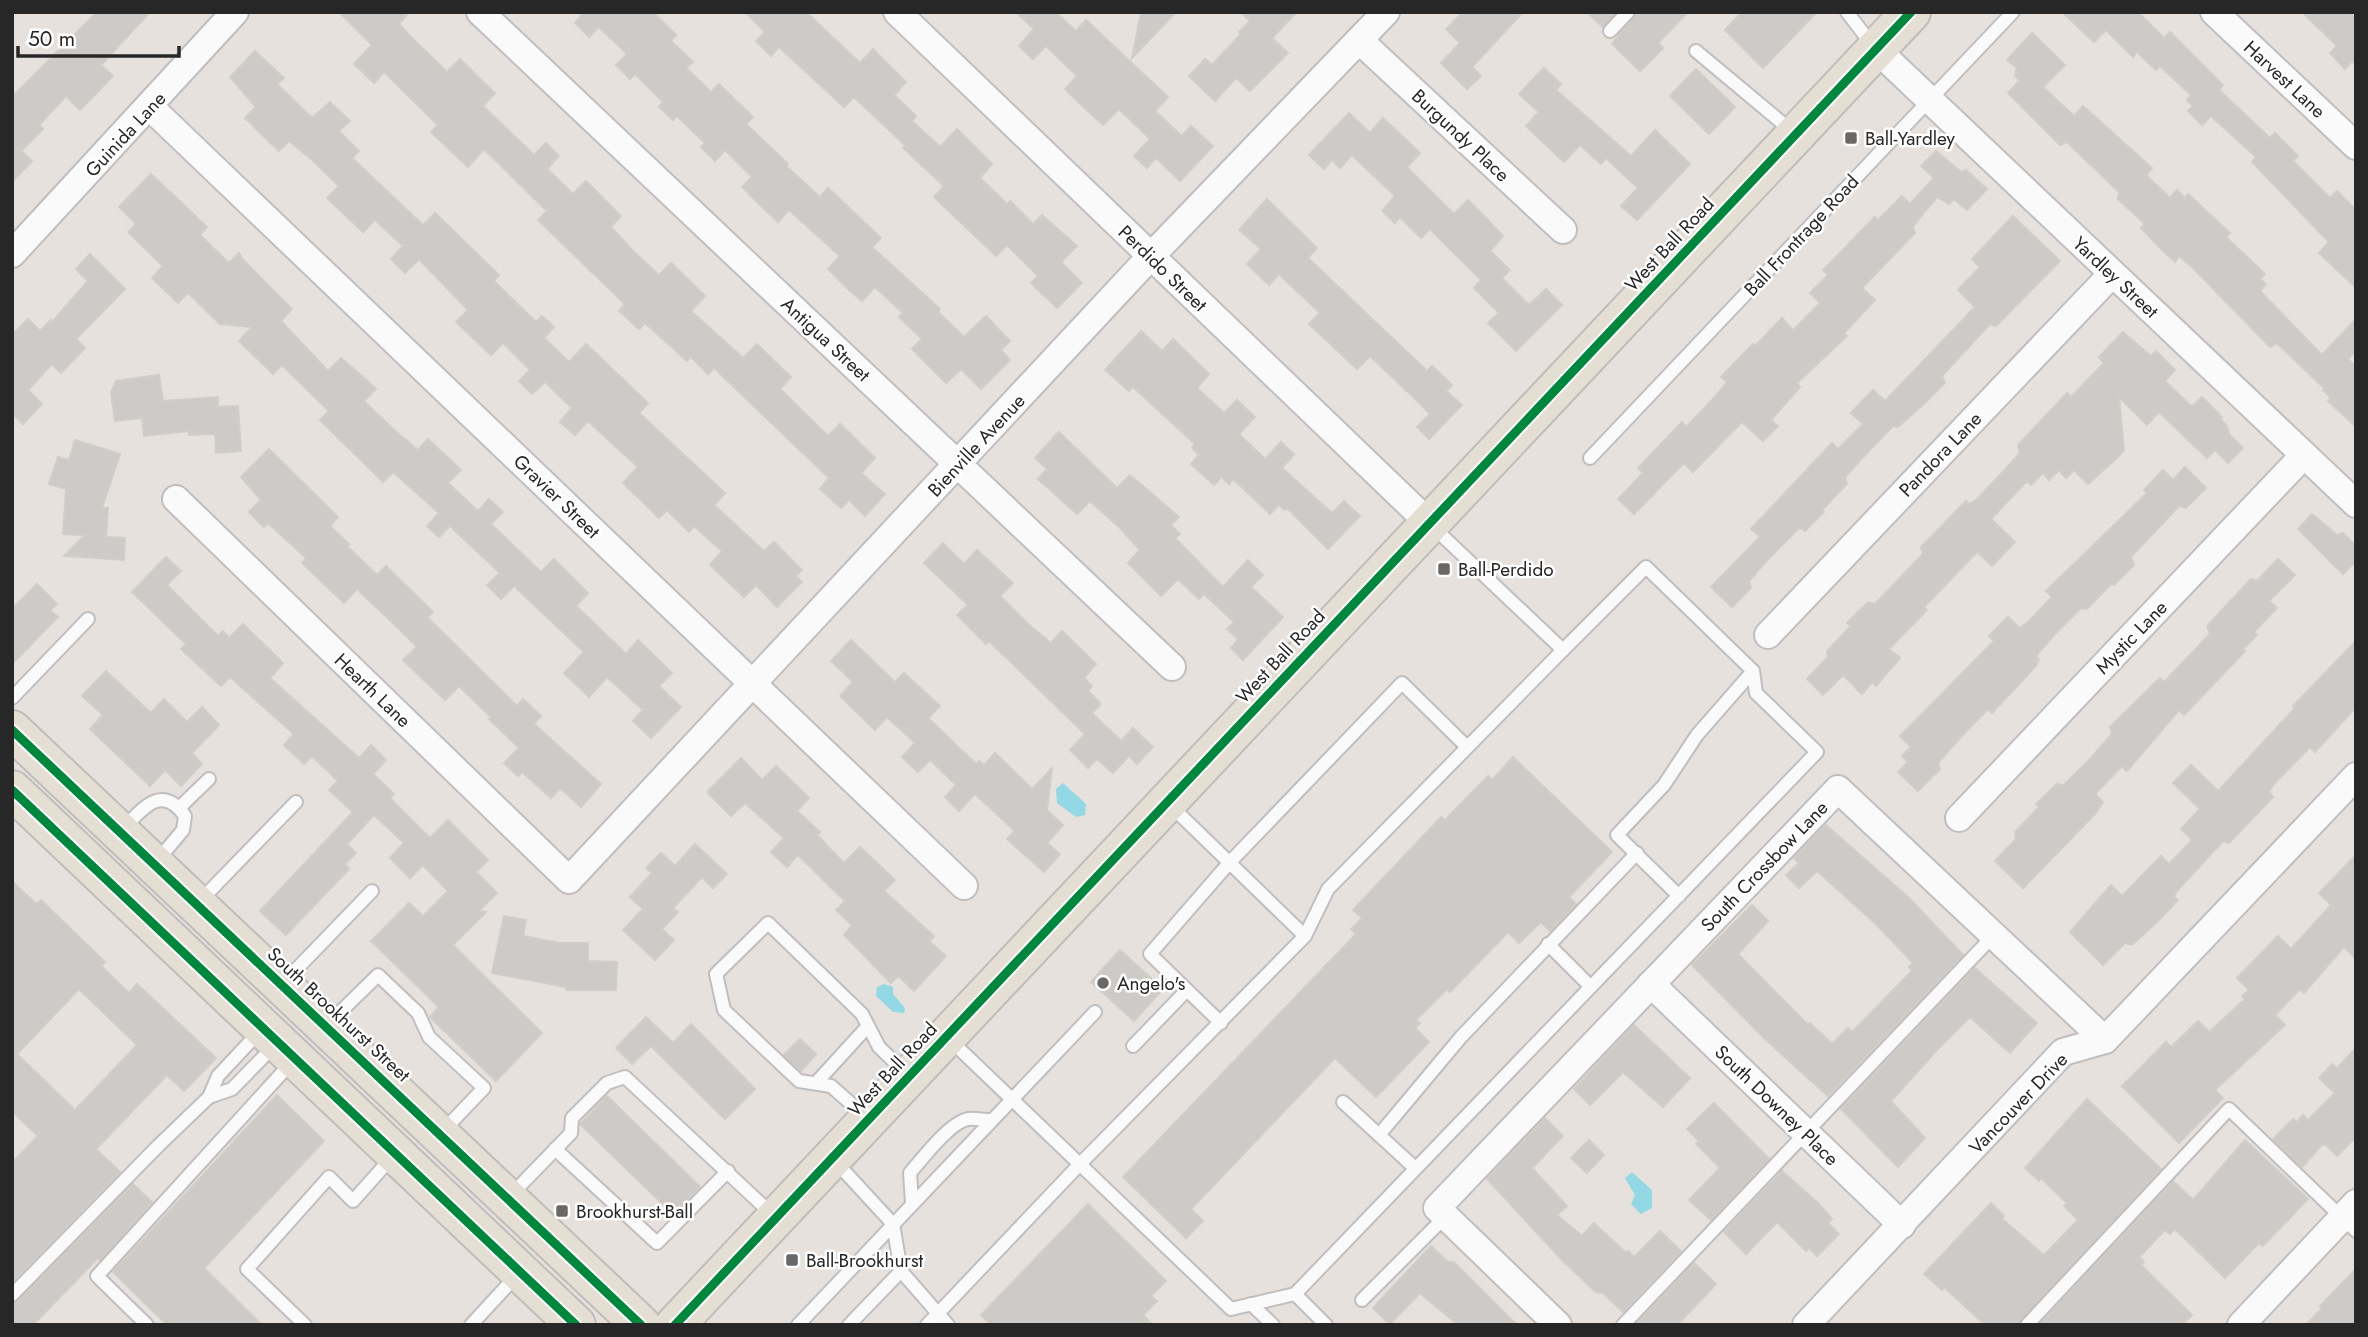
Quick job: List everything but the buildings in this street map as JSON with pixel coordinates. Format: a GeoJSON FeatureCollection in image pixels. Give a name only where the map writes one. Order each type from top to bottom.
{"type":"FeatureCollection","features":[{"type":"Feature","properties":{"kind":"main road","name":"West Ball Road"},"geometry":{"type":"LineString","coordinates":[[675,1325],[1911,12]]}},
{"type":"Feature","properties":{"kind":"main road","name":"South Brookhurst Street"},"geometry":{"type":"LineString","coordinates":[[12,730],[640,1325]]}},
{"type":"Feature","properties":{"kind":"main road"},"geometry":{"type":"LineString","coordinates":[[12,780],[48,789],[128,862],[135,866],[154,863]]}},
{"type":"Feature","properties":{"kind":"main road"},"geometry":{"type":"LineString","coordinates":[[12,790],[576,1325]]}},
{"type":"Feature","properties":{"kind":"street","name":"Guinida Lane"},"geometry":{"type":"LineString","coordinates":[[12,254],[235,12]]}},
{"type":"Feature","properties":{"kind":"street","name":"Antigua Street"},"geometry":{"type":"LineString","coordinates":[[480,12],[1172,667]]}},
{"type":"Feature","properties":{"kind":"street","name":"Perdido Street"},"geometry":{"type":"LineString","coordinates":[[897,12],[1429,523]]}},
{"type":"Feature","properties":{"kind":"street","name":"Bienville Avenue"},"geometry":{"type":"LineString","coordinates":[[569,880],[1151,256],[1386,12]]}},
{"type":"Feature","properties":{"kind":"street","name":"Harvest Lane"},"geometry":{"type":"LineString","coordinates":[[2214,12],[2356,146]]}},
{"type":"Feature","properties":{"kind":"street","name":"Burgundy Place"},"geometry":{"type":"LineString","coordinates":[[1359,40],[1563,230]]}},
{"type":"Feature","properties":{"kind":"street","name":"Yardley Street"},"geometry":{"type":"LineString","coordinates":[[1876,49],[2356,504]]}},
{"type":"Feature","properties":{"kind":"street","name":"Gravier Street"},"geometry":{"type":"LineString","coordinates":[[150,107],[964,886]]}},
{"type":"Feature","properties":{"kind":"street","name":"Pandora Lane"},"geometry":{"type":"LineString","coordinates":[[1768,635],[2112,274]]}},
{"type":"Feature","properties":{"kind":"street","name":"Mystic Lane"},"geometry":{"type":"LineString","coordinates":[[1959,818],[2304,455]]}},
{"type":"Feature","properties":{"kind":"street","name":"Hearth Lane"},"geometry":{"type":"LineString","coordinates":[[176,499],[569,880]]}},
{"type":"Feature","properties":{"kind":"street"},"geometry":{"type":"LineString","coordinates":[[2105,1040],[2356,776]]}},
{"type":"Feature","properties":{"kind":"street","name":"South Crossbow Lane"},"geometry":{"type":"LineString","coordinates":[[1441,1213],[1651,984],[1838,789],[2105,1040]]}},
{"type":"Feature","properties":{"kind":"street","name":"South Downey Place"},"geometry":{"type":"LineString","coordinates":[[1651,984],[1902,1225]]}},
{"type":"Feature","properties":{"kind":"street","name":"Vancouver Drive"},"geometry":{"type":"LineString","coordinates":[[1806,1325],[2063,1052],[2105,1040]]}},
{"type":"Feature","properties":{"kind":"street"},"geometry":{"type":"LineString","coordinates":[[1441,1213],[1558,1325]]}},
{"type":"Feature","properties":{"kind":"street"},"geometry":{"type":"LineString","coordinates":[[2241,1325],[2351,1217]]}},
{"type":"Feature","properties":{"kind":"lane"},"geometry":{"type":"LineString","coordinates":[[1610,31],[1628,12]]}},
{"type":"Feature","properties":{"kind":"lane"},"geometry":{"type":"LineString","coordinates":[[1847,12],[1876,49]]}},
{"type":"Feature","properties":{"kind":"lane","name":"Ball Frontrage Road"},"geometry":{"type":"LineString","coordinates":[[1590,458],[2013,12]]}},
{"type":"Feature","properties":{"kind":"lane"},"geometry":{"type":"LineString","coordinates":[[1696,51],[1796,134]]}},
{"type":"Feature","properties":{"kind":"lane"},"geometry":{"type":"LineString","coordinates":[[1429,523],[1563,650]]}},
{"type":"Feature","properties":{"kind":"lane"},"geometry":{"type":"LineString","coordinates":[[927,1325],[1079,1165],[1305,936],[1328,889],[1646,567],[1754,671],[1756,692],[1817,752],[1295,1294],[1231,1309],[1079,1165],[947,1037]]}},
{"type":"Feature","properties":{"kind":"lane"},"geometry":{"type":"LineString","coordinates":[[12,698],[88,619]]}},
{"type":"Feature","properties":{"kind":"lane"},"geometry":{"type":"LineString","coordinates":[[1679,896],[1617,835],[1664,785],[1697,735],[1754,671]]}},
{"type":"Feature","properties":{"kind":"lane"},"geometry":{"type":"LineString","coordinates":[[1221,1023],[1150,954],[1230,862],[1402,683],[1467,747]]}},
{"type":"Feature","properties":{"kind":"lane"},"geometry":{"type":"LineString","coordinates":[[179,808],[209,779]]}},
{"type":"Feature","properties":{"kind":"lane"},"geometry":{"type":"LineString","coordinates":[[121,832],[151,801],[162,800],[179,808],[185,816],[183,830],[154,863]]}},
{"type":"Feature","properties":{"kind":"lane"},"geometry":{"type":"LineString","coordinates":[[197,904],[296,802]]}},
{"type":"Feature","properties":{"kind":"lane"},"geometry":{"type":"LineString","coordinates":[[1167,802],[1305,936]]}},
{"type":"Feature","properties":{"kind":"lane"},"geometry":{"type":"LineString","coordinates":[[1379,1135],[1461,1037],[1637,853]]}},
{"type":"Feature","properties":{"kind":"lane"},"geometry":{"type":"LineString","coordinates":[[282,984],[372,891]]}},
{"type":"Feature","properties":{"kind":"lane"},"geometry":{"type":"LineString","coordinates":[[869,1119],[831,1086],[799,1081],[724,1010],[716,974],[768,923],[862,1014],[879,1047],[909,1076]]}},
{"type":"Feature","properties":{"kind":"lane"},"geometry":{"type":"LineString","coordinates":[[1623,1325],[1994,935]]}},
{"type":"Feature","properties":{"kind":"lane"},"geometry":{"type":"LineString","coordinates":[[1548,944],[1590,986]]}},
{"type":"Feature","properties":{"kind":"lane"},"geometry":{"type":"LineString","coordinates":[[326,1026],[378,975],[418,1013],[429,1037],[484,1088],[440,1134]]}},
{"type":"Feature","properties":{"kind":"lane"},"geometry":{"type":"LineString","coordinates":[[1133,1046],[1187,990]]}},
{"type":"Feature","properties":{"kind":"lane"},"geometry":{"type":"LineString","coordinates":[[798,1325],[990,1120],[1096,1012]]}},
{"type":"Feature","properties":{"kind":"lane"},"geometry":{"type":"LineString","coordinates":[[816,1083],[868,1026]]}},
{"type":"Feature","properties":{"kind":"lane"},"geometry":{"type":"LineString","coordinates":[[12,1295],[209,1097],[218,1076],[278,1043]]}},
{"type":"Feature","properties":{"kind":"lane"},"geometry":{"type":"LineString","coordinates":[[209,1097],[232,1089],[278,1043]]}},
{"type":"Feature","properties":{"kind":"lane"},"geometry":{"type":"LineString","coordinates":[[147,1325],[97,1276],[278,1043]]}},
{"type":"Feature","properties":{"kind":"lane"},"geometry":{"type":"LineString","coordinates":[[508,1198],[571,1133],[572,1118],[607,1083],[625,1077],[776,1218]]}},
{"type":"Feature","properties":{"kind":"lane"},"geometry":{"type":"LineString","coordinates":[[1343,1102],[1415,1168]]}},
{"type":"Feature","properties":{"kind":"lane"},"geometry":{"type":"LineString","coordinates":[[2027,1325],[2229,1109],[2351,1217]]}},
{"type":"Feature","properties":{"kind":"lane"},"geometry":{"type":"LineString","coordinates":[[912,1203],[910,1172],[955,1125],[967,1119],[990,1120]]}},
{"type":"Feature","properties":{"kind":"lane"},"geometry":{"type":"LineString","coordinates":[[555,1149],[657,1243],[728,1171]]}},
{"type":"Feature","properties":{"kind":"lane"},"geometry":{"type":"LineString","coordinates":[[304,1325],[247,1269],[329,1177],[353,1201],[394,1154]]}},
{"type":"Feature","properties":{"kind":"lane"},"geometry":{"type":"LineString","coordinates":[[832,1158],[893,1224],[901,1271],[948,1325]]}},
{"type":"Feature","properties":{"kind":"lane"},"geometry":{"type":"LineString","coordinates":[[1362,1300],[1441,1213]]}},
{"type":"Feature","properties":{"kind":"lane"},"geometry":{"type":"LineString","coordinates":[[849,1325],[901,1271]]}},
{"type":"Feature","properties":{"kind":"lane"},"geometry":{"type":"LineString","coordinates":[[471,1325],[520,1272]]}},
{"type":"Feature","properties":{"kind":"lane"},"geometry":{"type":"LineString","coordinates":[[1295,1294],[1326,1325]]}},
{"type":"Feature","properties":{"kind":"lane"},"geometry":{"type":"LineString","coordinates":[[1251,1304],[1273,1325]]}},
{"type":"Feature","properties":{"kind":"water"},"geometry":{"type":"Polygon","coordinates":[[[1063,783],[1086,804],[1085,815],[1076,817],[1057,803],[1056,789],[1063,783]]]}},
{"type":"Feature","properties":{"kind":"water"},"geometry":{"type":"Polygon","coordinates":[[[884,984],[893,987],[893,994],[905,1008],[904,1013],[893,1012],[876,996],[877,987],[884,984]]]}},
{"type":"Feature","properties":{"kind":"water"},"geometry":{"type":"Polygon","coordinates":[[[1632,1172],[1652,1190],[1652,1208],[1641,1214],[1631,1204],[1635,1195],[1625,1178],[1632,1172]]]}},
{"type":"Feature","properties":{"kind":"cycle path"},"geometry":{"type":"LineString","coordinates":[[675,1325],[1911,12]]}},
{"type":"Feature","properties":{"kind":"cycle path"},"geometry":{"type":"LineString","coordinates":[[12,730],[641,1325]]}},
{"type":"Feature","properties":{"kind":"cycle path"},"geometry":{"type":"LineString","coordinates":[[12,790],[576,1325]]}},
{"type":"Feature","properties":{"kind":"place","name":"Ball-Yardley"},"geometry":{"type":"Point","coordinates":[1851,138]}},
{"type":"Feature","properties":{"kind":"place","name":"Ball-Perdido"},"geometry":{"type":"Point","coordinates":[1444,569]}},
{"type":"Feature","properties":{"kind":"place","name":"Angelo's"},"geometry":{"type":"Point","coordinates":[1103,983]}},
{"type":"Feature","properties":{"kind":"place","name":"Brookhurst-Ball"},"geometry":{"type":"Point","coordinates":[562,1211]}},
{"type":"Feature","properties":{"kind":"place","name":"Ball-Brookhurst"},"geometry":{"type":"Point","coordinates":[792,1260]}}]}
